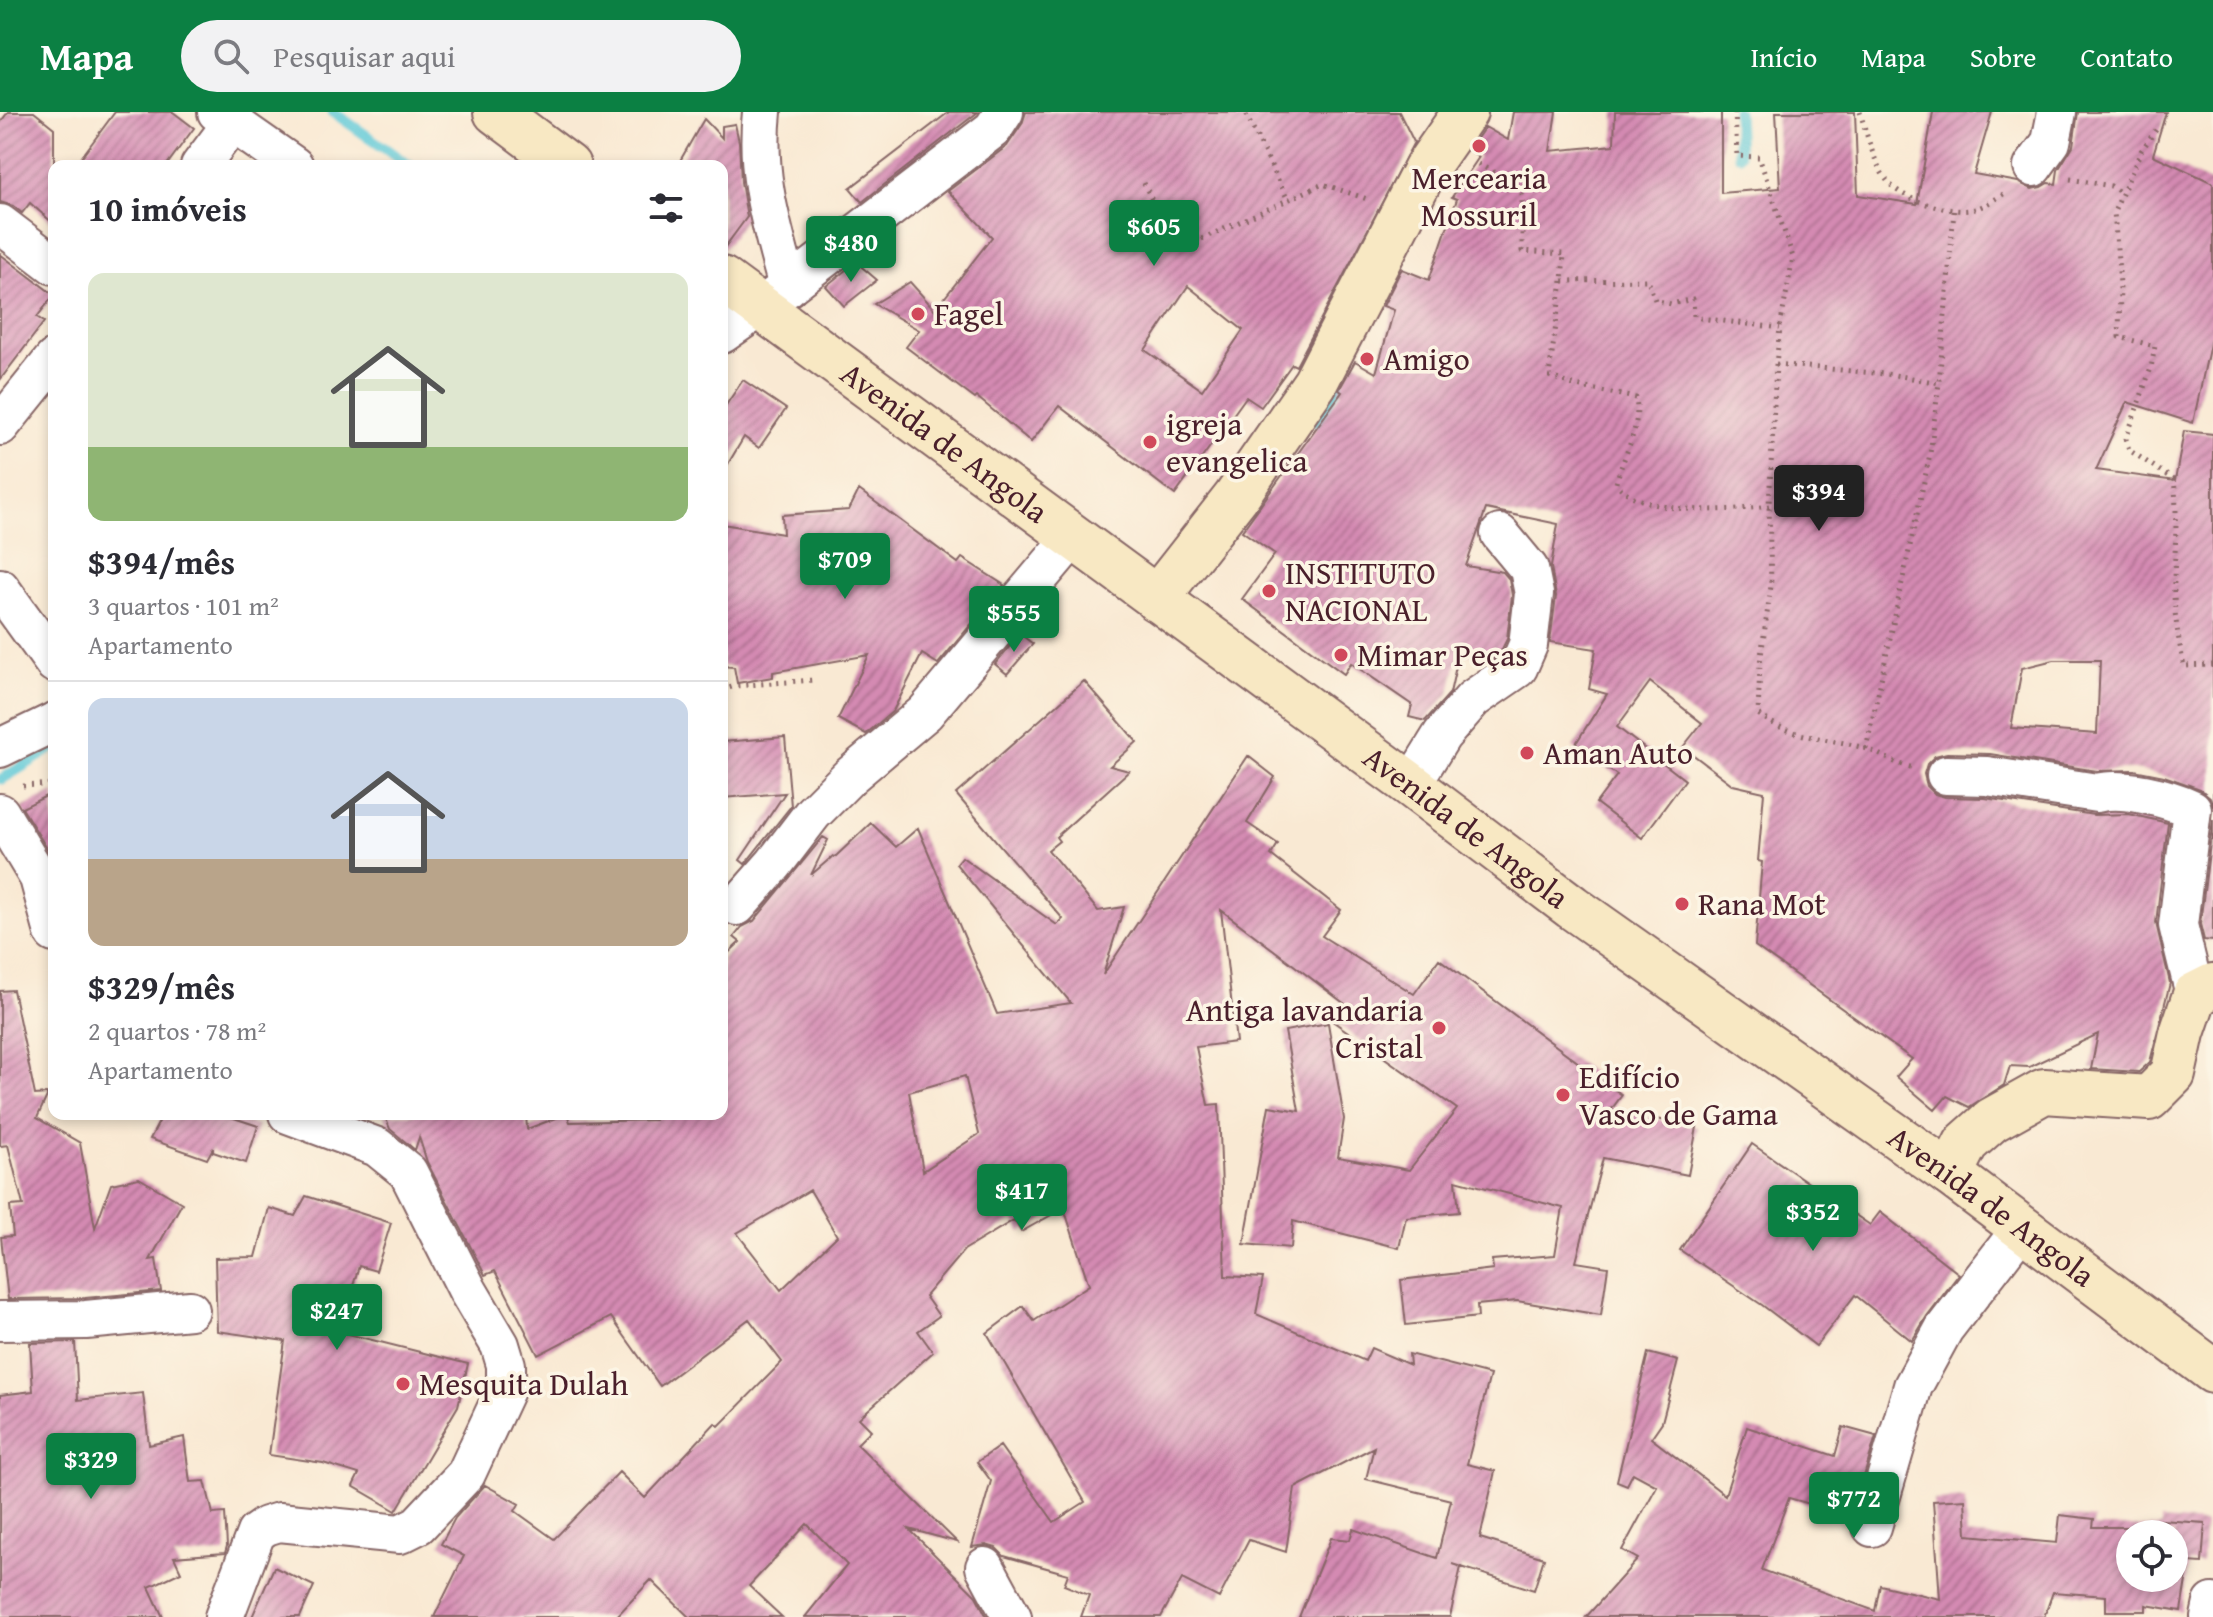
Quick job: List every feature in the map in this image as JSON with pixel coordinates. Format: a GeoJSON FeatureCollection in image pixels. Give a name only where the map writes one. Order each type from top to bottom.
{"type":"FeatureCollection","features":[{"type":"Feature","properties":{"kind":"main road"},"geometry":{"type":"LineString","coordinates":[[496,112],[560,160]]}},
{"type":"Feature","properties":{"kind":"main road"},"geometry":{"type":"LineString","coordinates":[[1156,599],[1236,497],[1315,383],[1400,216],[1454,128]]}},
{"type":"Feature","properties":{"kind":"main road","name":"Avenida de Angola"},"geometry":{"type":"LineString","coordinates":[[728,281],[775,297],[1156,599],[1572,907],[1950,1174],[2213,1371]]}},
{"type":"Feature","properties":{"kind":"main road"},"geometry":{"type":"LineString","coordinates":[[1950,1174],[1966,1143],[1992,1120],[2044,1091],[2149,1098],[2173,1074],[2182,1033],[2204,991]]}},
{"type":"Feature","properties":{"kind":"street"},"geometry":{"type":"LineString","coordinates":[[762,112],[758,144],[775,297]]}},
{"type":"Feature","properties":{"kind":"street"},"geometry":{"type":"LineString","coordinates":[[728,330],[993,129],[1004,112]]}},
{"type":"Feature","properties":{"kind":"street"},"geometry":{"type":"LineString","coordinates":[[2033,167],[2051,142],[2057,112]]}},
{"type":"Feature","properties":{"kind":"street"},"geometry":{"type":"LineString","coordinates":[[203,160],[225,117],[286,160]]}},
{"type":"Feature","properties":{"kind":"street"},"geometry":{"type":"LineString","coordinates":[[0,224],[48,260]]}},
{"type":"Feature","properties":{"kind":"street"},"geometry":{"type":"LineString","coordinates":[[0,426],[48,366]]}},
{"type":"Feature","properties":{"kind":"street"},"geometry":{"type":"LineString","coordinates":[[1411,785],[1442,735],[1473,699],[1518,668],[1528,645],[1534,594],[1529,569],[1500,534]]}},
{"type":"Feature","properties":{"kind":"street"},"geometry":{"type":"LineString","coordinates":[[737,906],[813,813],[850,776],[925,713],[1074,536]]}},
{"type":"Feature","properties":{"kind":"street"},"geometry":{"type":"LineString","coordinates":[[0,588],[48,655]]}},
{"type":"Feature","properties":{"kind":"street"},"geometry":{"type":"LineString","coordinates":[[0,748],[48,725]]}},
{"type":"Feature","properties":{"kind":"street"},"geometry":{"type":"LineString","coordinates":[[1946,775],[1987,776],[2097,793],[2109,790],[2173,800],[2192,809],[2178,925],[2204,991]]}},
{"type":"Feature","properties":{"kind":"street"},"geometry":{"type":"LineString","coordinates":[[0,813],[39,878],[48,911]]}},
{"type":"Feature","properties":{"kind":"street"},"geometry":{"type":"LineString","coordinates":[[224,1617],[256,1533],[266,1526],[279,1522],[400,1534],[418,1525],[466,1474],[506,1388],[506,1365],[500,1345],[468,1291],[408,1172],[377,1147],[304,1120]]}},
{"type":"Feature","properties":{"kind":"street"},"geometry":{"type":"LineString","coordinates":[[1872,1527],[1913,1386],[1944,1329],[2021,1229]]}},
{"type":"Feature","properties":{"kind":"street"},"geometry":{"type":"LineString","coordinates":[[0,1321],[86,1320],[190,1310]]}},
{"type":"Feature","properties":{"kind":"street"},"geometry":{"type":"LineString","coordinates":[[985,1567],[1012,1617]]}},
{"type":"Feature","properties":{"kind":"street"},"geometry":{"type":"LineString","coordinates":[[2210,1617],[2213,1603]]}},
{"type":"Feature","properties":{"kind":"path"},"geometry":{"type":"LineString","coordinates":[[1735,112],[1737,156],[1759,157],[1793,257],[1776,364],[1769,506],[1771,586],[1760,663],[1758,714],[1777,728],[1866,749],[1900,765],[1946,775]]}},
{"type":"Feature","properties":{"kind":"path"},"geometry":{"type":"LineString","coordinates":[[1860,112],[1878,162],[1891,186],[1913,199],[1954,211],[1976,209],[2005,193],[2033,167],[2050,176],[2111,186],[2121,193]]}},
{"type":"Feature","properties":{"kind":"path"},"geometry":{"type":"LineString","coordinates":[[1246,115],[1288,200]]}},
{"type":"Feature","properties":{"kind":"path"},"geometry":{"type":"LineString","coordinates":[[1454,128],[1522,187],[1522,251],[1564,254],[1549,376],[1576,386],[1636,398],[1637,429],[1620,469],[1616,483],[1619,487],[1651,503],[1673,507],[1733,509],[1769,506]]}},
{"type":"Feature","properties":{"kind":"path"},"geometry":{"type":"LineString","coordinates":[[2156,130],[2141,151],[2114,212],[2120,284],[2119,337],[2155,346],[2151,368],[2126,439],[2129,450],[2174,480],[2177,503],[2174,582],[2184,666],[2213,665]]}},
{"type":"Feature","properties":{"kind":"path"},"geometry":{"type":"LineString","coordinates":[[1144,183],[1175,251],[1323,184],[1381,203],[1400,216]]}},
{"type":"Feature","properties":{"kind":"path"},"geometry":{"type":"LineString","coordinates":[[1866,749],[1930,454],[1954,211]]}},
{"type":"Feature","properties":{"kind":"path"},"geometry":{"type":"LineString","coordinates":[[1562,281],[1648,280],[1655,300],[1671,304],[1693,299],[1694,316],[1780,328]]}},
{"type":"Feature","properties":{"kind":"path"},"geometry":{"type":"LineString","coordinates":[[1776,364],[1895,375],[1939,383]]}},
{"type":"Feature","properties":{"kind":"path"},"geometry":{"type":"LineString","coordinates":[[728,688],[813,680]]}},
{"type":"Feature","properties":{"kind":"building"},"geometry":{"type":"Polygon","coordinates":[[[8,112],[34,112],[54,128],[54,160],[48,160],[48,219],[30,203],[22,213],[0,202],[0,123],[8,112]]]}},
{"type":"Feature","properties":{"kind":"building"},"geometry":{"type":"Polygon","coordinates":[[[115,112],[173,112],[194,128],[170,160],[79,160],[115,112]]]}},
{"type":"Feature","properties":{"kind":"building"},"geometry":{"type":"Polygon","coordinates":[[[949,112],[978,112],[862,202],[850,188],[949,112]]]}},
{"type":"Feature","properties":{"kind":"building"},"geometry":{"type":"Polygon","coordinates":[[[1026,112],[1399,112],[1414,142],[1296,366],[1292,364],[1261,407],[1246,397],[1175,495],[1059,406],[1031,442],[977,397],[975,399],[906,347],[919,330],[874,304],[910,282],[935,310],[992,237],[948,191],[1007,146],[1026,112]],[[1188,286],[1145,350],[1202,390],[1243,330],[1188,286]]]}},
{"type":"Feature","properties":{"kind":"building"},"geometry":{"type":"Polygon","coordinates":[[[1513,112],[1556,112],[1550,151],[1614,145],[1615,112],[1721,112],[1721,193],[1780,188],[1776,112],[1855,112],[1858,195],[1917,204],[1933,112],[1992,112],[1974,174],[2018,182],[2032,189],[2048,183],[2056,184],[2058,170],[2073,146],[2078,112],[2166,112],[2153,155],[2213,183],[2213,330],[2193,423],[2127,402],[2096,470],[2175,481],[2184,431],[2213,434],[2213,807],[2210,797],[2200,789],[2164,776],[2134,770],[2097,771],[1990,754],[1947,753],[1935,756],[1927,764],[1924,774],[1927,786],[1935,794],[1945,797],[1985,798],[2094,815],[2129,814],[2168,823],[2156,923],[2170,983],[2150,1062],[2139,1072],[2091,1069],[2098,1034],[2029,1067],[2010,1066],[2004,1085],[1969,1107],[1947,1096],[1935,1110],[1896,1077],[1912,1059],[1755,946],[1764,792],[1733,785],[1683,747],[1702,723],[1650,682],[1617,727],[1685,780],[1642,838],[1596,803],[1617,775],[1573,748],[1607,694],[1589,689],[1596,649],[1550,642],[1556,596],[1551,567],[1558,524],[1486,509],[1466,566],[1503,572],[1509,579],[1512,595],[1507,639],[1493,659],[1459,653],[1450,693],[1425,721],[1409,717],[1412,705],[1351,663],[1344,674],[1242,599],[1275,554],[1242,531],[1342,392],[1339,390],[1355,361],[1376,373],[1394,310],[1383,306],[1402,269],[1429,280],[1457,199],[1452,197],[1479,157],[1469,150],[1485,127],[1508,140],[1513,112]],[[2054,660],[2022,668],[2011,728],[2097,734],[2100,660],[2054,660]]]}},
{"type":"Feature","properties":{"kind":"building"},"geometry":{"type":"Polygon","coordinates":[[[704,119],[722,138],[722,126],[735,124],[747,217],[728,243],[728,160],[680,160],[704,119]]]}},
{"type":"Feature","properties":{"kind":"building"},"geometry":{"type":"Polygon","coordinates":[[[0,254],[48,290],[48,303],[37,317],[44,322],[0,380],[0,254]]]}},
{"type":"Feature","properties":{"kind":"building"},"geometry":{"type":"Polygon","coordinates":[[[856,262],[877,280],[844,306],[826,286],[856,262]]]}},
{"type":"Feature","properties":{"kind":"building"},"geometry":{"type":"Polygon","coordinates":[[[743,380],[786,409],[759,448],[744,437],[728,464],[728,402],[743,380]]]}},
{"type":"Feature","properties":{"kind":"building"},"geometry":{"type":"Polygon","coordinates":[[[859,490],[958,563],[962,558],[1004,585],[938,664],[922,654],[893,711],[866,734],[838,719],[869,655],[773,672],[773,677],[737,683],[734,667],[728,666],[728,525],[783,534],[782,515],[849,510],[859,490]]]}},
{"type":"Feature","properties":{"kind":"building"},"geometry":{"type":"Polygon","coordinates":[[[1020,634],[1033,644],[1007,674],[995,664],[1020,634]]]}},
{"type":"Feature","properties":{"kind":"building"},"geometry":{"type":"Polygon","coordinates":[[[1084,681],[1137,742],[1110,766],[1129,771],[1056,837],[1059,841],[1048,850],[1098,911],[1124,907],[1103,975],[1248,756],[1275,777],[1247,823],[1278,844],[1271,855],[1341,910],[1322,936],[1414,994],[1439,959],[1622,1095],[1611,1110],[1697,1127],[1688,1175],[1603,1158],[1576,1262],[1608,1267],[1601,1315],[1517,1301],[1477,1305],[1478,1317],[1406,1325],[1401,1280],[1493,1269],[1492,1260],[1555,1255],[1563,1208],[1456,1180],[1459,1212],[1406,1217],[1399,1248],[1293,1221],[1291,1248],[1244,1244],[1269,1106],[1299,1111],[1285,1031],[1328,1023],[1344,1119],[1338,1157],[1409,1170],[1457,1109],[1334,1022],[1362,1017],[1221,910],[1236,1042],[1196,1047],[1208,1105],[1219,1104],[1225,1276],[1263,1278],[1256,1314],[1365,1361],[1371,1348],[1410,1365],[1409,1354],[1490,1375],[1467,1464],[1495,1471],[1480,1538],[1544,1558],[1534,1590],[1452,1564],[1461,1567],[1450,1617],[1299,1617],[1331,1538],[1350,1540],[1353,1529],[1437,1558],[1451,1500],[1366,1479],[1374,1447],[1295,1488],[1286,1552],[1249,1540],[1219,1598],[1182,1579],[1161,1617],[1081,1617],[1089,1595],[1064,1585],[1068,1574],[1004,1556],[996,1548],[986,1545],[972,1547],[991,1481],[977,1462],[1000,1446],[1054,1522],[1085,1502],[987,1333],[1023,1306],[1034,1321],[1089,1285],[1064,1208],[1021,1232],[1014,1220],[964,1250],[925,1296],[939,1316],[918,1331],[933,1352],[859,1418],[871,1430],[857,1444],[957,1542],[909,1529],[976,1596],[987,1617],[805,1617],[847,1565],[807,1524],[749,1586],[782,1617],[689,1617],[651,1580],[616,1617],[434,1617],[464,1556],[441,1544],[455,1518],[485,1485],[519,1504],[515,1511],[554,1539],[619,1472],[645,1498],[715,1423],[719,1426],[782,1362],[749,1319],[660,1386],[611,1317],[538,1355],[495,1271],[485,1275],[427,1162],[419,1137],[415,1150],[390,1129],[386,1120],[526,1120],[527,1129],[551,1120],[728,1120],[728,953],[740,942],[734,937],[742,927],[754,921],[823,837],[828,840],[811,875],[871,823],[896,847],[918,828],[997,1014],[1071,1003],[956,864],[962,857],[1057,925],[1063,919],[956,794],[1084,681]],[[965,1076],[909,1092],[923,1171],[979,1134],[965,1076]],[[810,1190],[737,1233],[781,1290],[837,1236],[810,1190]]]}},
{"type":"Feature","properties":{"kind":"building"},"geometry":{"type":"Polygon","coordinates":[[[785,737],[791,806],[745,864],[740,860],[785,793],[728,798],[728,742],[785,737]]]}},
{"type":"Feature","properties":{"kind":"building"},"geometry":{"type":"Polygon","coordinates":[[[48,795],[48,850],[22,808],[48,795]]]}},
{"type":"Feature","properties":{"kind":"building"},"geometry":{"type":"Polygon","coordinates":[[[2213,819],[2213,941],[2204,940],[2200,924],[2213,819]]]}},
{"type":"Feature","properties":{"kind":"building"},"geometry":{"type":"Polygon","coordinates":[[[13,990],[35,1095],[48,1094],[37,1118],[80,1143],[95,1228],[111,1184],[139,1178],[182,1203],[150,1260],[156,1259],[161,1291],[85,1298],[8,1299],[1,1237],[13,1236],[10,1206],[23,1205],[8,1145],[0,1146],[0,991],[13,990]]]}},
{"type":"Feature","properties":{"kind":"building"},"geometry":{"type":"Polygon","coordinates":[[[160,1120],[240,1120],[258,1126],[246,1163],[213,1152],[213,1148],[207,1159],[150,1139],[160,1120]]]}},
{"type":"Feature","properties":{"kind":"building"},"geometry":{"type":"Polygon","coordinates":[[[1752,1144],[1870,1225],[1880,1212],[1959,1274],[1912,1341],[1855,1295],[1816,1346],[1680,1250],[1752,1144]]]}},
{"type":"Feature","properties":{"kind":"building"},"geometry":{"type":"Polygon","coordinates":[[[306,1196],[391,1223],[376,1271],[359,1266],[349,1299],[344,1333],[468,1364],[458,1406],[396,1511],[353,1486],[359,1474],[323,1463],[269,1455],[285,1341],[217,1331],[215,1258],[256,1257],[269,1208],[295,1216],[306,1196]]]}},
{"type":"Feature","properties":{"kind":"building"},"geometry":{"type":"Polygon","coordinates":[[[75,1342],[78,1400],[143,1393],[149,1445],[184,1437],[190,1482],[205,1481],[213,1514],[225,1513],[225,1553],[174,1557],[181,1572],[149,1587],[163,1617],[0,1617],[0,1395],[33,1391],[30,1343],[75,1342]]]}},
{"type":"Feature","properties":{"kind":"building"},"geometry":{"type":"Polygon","coordinates":[[[1648,1353],[1678,1361],[1662,1422],[1651,1438],[1725,1495],[1747,1427],[1835,1456],[1843,1427],[1876,1436],[1852,1516],[1789,1498],[1762,1570],[1875,1611],[1880,1585],[1940,1599],[1933,1501],[1965,1499],[1967,1535],[2057,1543],[2060,1515],[2094,1519],[2093,1527],[2116,1527],[2116,1592],[2184,1592],[2181,1611],[2146,1605],[2146,1611],[2106,1611],[2106,1596],[2053,1592],[2044,1617],[1586,1617],[1638,1559],[1622,1550],[1657,1486],[1633,1473],[1627,1485],[1617,1481],[1648,1353]]]}},
{"type":"Feature","properties":{"kind":"building"},"geometry":{"type":"Polygon","coordinates":[[[2188,1522],[2205,1523],[2202,1563],[2189,1562],[2188,1568],[2188,1522]]]}},
{"type":"Feature","properties":{"kind":"building"},"geometry":{"type":"Polygon","coordinates":[[[274,1567],[314,1586],[300,1617],[252,1617],[274,1567]]]}},
{"type":"Feature","properties":{"kind":"waterway"},"geometry":{"type":"LineString","coordinates":[[333,112],[401,160]]}},
{"type":"Feature","properties":{"kind":"waterway"},"geometry":{"type":"LineString","coordinates":[[1737,112],[1739,155]]}},
{"type":"Feature","properties":{"kind":"waterway"},"geometry":{"type":"LineString","coordinates":[[1315,421],[1338,385]]}},
{"type":"Feature","properties":{"kind":"waterway"},"geometry":{"type":"LineString","coordinates":[[2,779],[48,751]]}},
{"type":"Feature","properties":{"kind":"place","name":"Mercearia Mossuril"},"geometry":{"type":"Point","coordinates":[1479,146]}},
{"type":"Feature","properties":{"kind":"place","name":"Fagel"},"geometry":{"type":"Point","coordinates":[918,314]}},
{"type":"Feature","properties":{"kind":"place","name":"Amigo"},"geometry":{"type":"Point","coordinates":[1367,359]}},
{"type":"Feature","properties":{"kind":"place","name":"igreja evangelica"},"geometry":{"type":"Point","coordinates":[1150,442]}},
{"type":"Feature","properties":{"kind":"place","name":"INSTITUTO NACIONAL"},"geometry":{"type":"Point","coordinates":[1269,591]}},
{"type":"Feature","properties":{"kind":"place","name":"Mimar Peças"},"geometry":{"type":"Point","coordinates":[1341,655]}},
{"type":"Feature","properties":{"kind":"place","name":"Aman Auto"},"geometry":{"type":"Point","coordinates":[1527,753]}},
{"type":"Feature","properties":{"kind":"place","name":"Rana Mot"},"geometry":{"type":"Point","coordinates":[1682,904]}},
{"type":"Feature","properties":{"kind":"place","name":"Antiga lavandaria Cristal"},"geometry":{"type":"Point","coordinates":[1439,1028]}},
{"type":"Feature","properties":{"kind":"place","name":"Edifício Vasco de Gama"},"geometry":{"type":"Point","coordinates":[1563,1095]}},
{"type":"Feature","properties":{"kind":"place","name":"Mesquita Dulah"},"geometry":{"type":"Point","coordinates":[403,1384]}}]}
